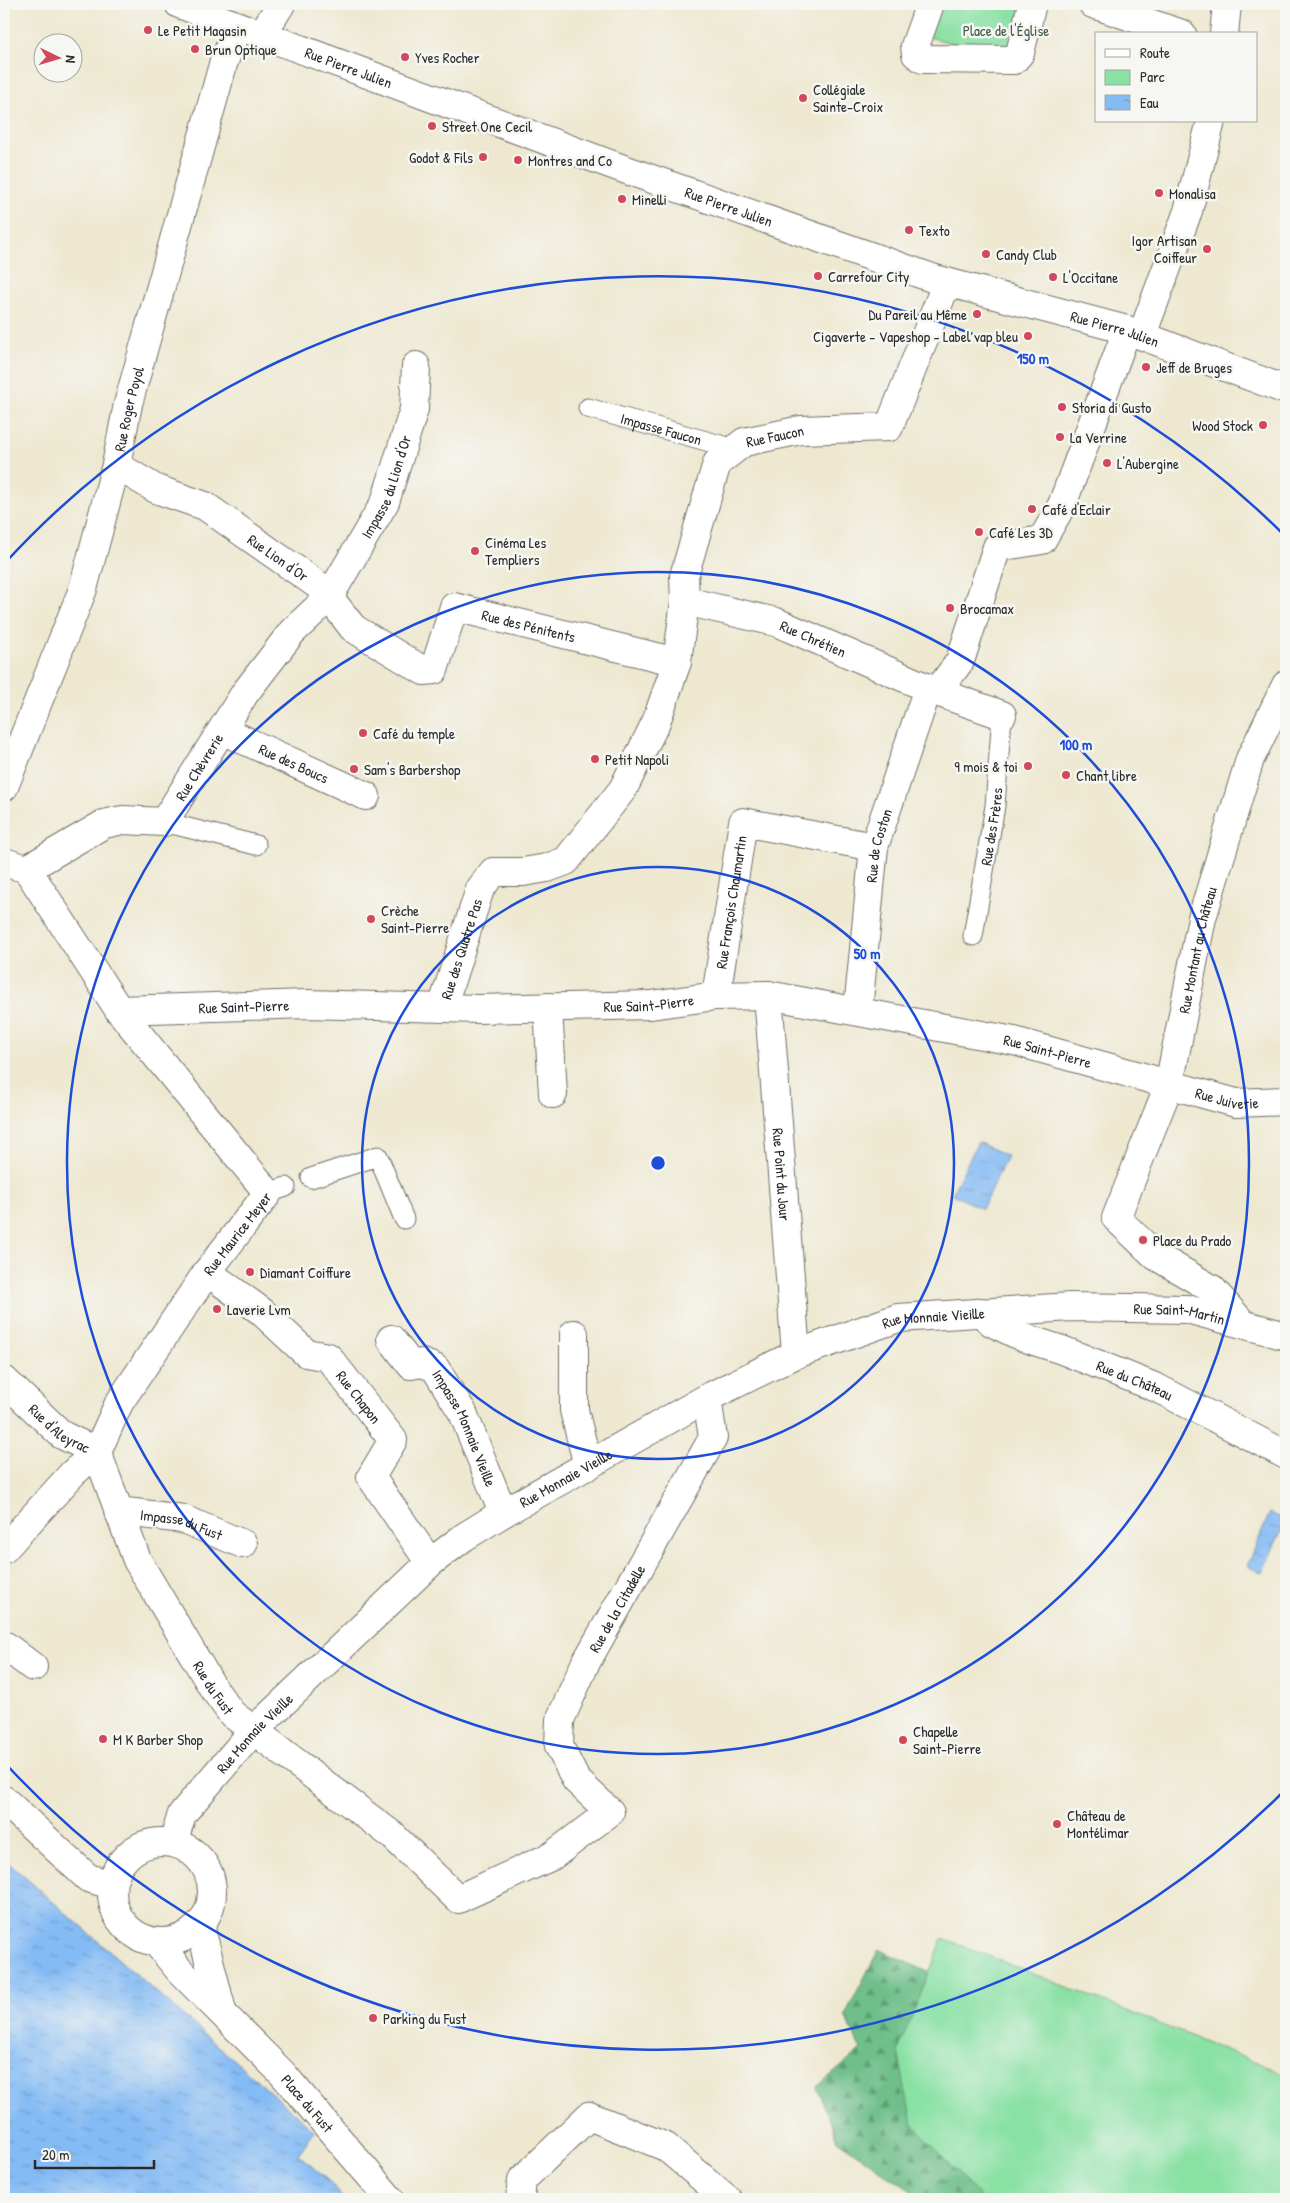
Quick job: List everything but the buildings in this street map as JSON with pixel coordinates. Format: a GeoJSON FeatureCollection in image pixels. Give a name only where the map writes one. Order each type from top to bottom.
{"type":"FeatureCollection","features":[{"type":"Feature","properties":{"kind":"street","name":"Rue Pierre Julien"},"geometry":{"type":"LineString","coordinates":[[179,4],[618,167],[947,282],[1135,332],[1286,390]]}},
{"type":"Feature","properties":{"kind":"street","name":"Rue Roger Poyol"},"geometry":{"type":"LineString","coordinates":[[4,787],[83,589],[116,465],[130,394],[224,61],[250,31],[281,4]]}},
{"type":"Feature","properties":{"kind":"street"},"geometry":{"type":"LineString","coordinates":[[930,4],[915,46],[916,54],[923,58],[1014,60],[1020,53],[1032,4]]}},
{"type":"Feature","properties":{"kind":"street"},"geometry":{"type":"LineString","coordinates":[[1093,4],[1176,32]]}},
{"type":"Feature","properties":{"kind":"street"},"geometry":{"type":"LineString","coordinates":[[1224,32],[1227,4]]}},
{"type":"Feature","properties":{"kind":"street"},"geometry":{"type":"LineString","coordinates":[[1135,332],[1188,210],[1211,122]]}},
{"type":"Feature","properties":{"kind":"street","name":"Rue Faucon"},"geometry":{"type":"LineString","coordinates":[[480,889],[493,872],[531,871],[547,868],[566,860],[623,789],[656,722],[677,662],[685,601],[684,576],[717,463],[744,442],[801,430],[889,427],[947,282]]}},
{"type":"Feature","properties":{"kind":"street","name":"Rue de Coston"},"geometry":{"type":"LineString","coordinates":[[858,1010],[874,847],[932,690],[960,661],[997,547],[1042,540],[1062,506],[1135,332]]}},
{"type":"Feature","properties":{"kind":"street","name":"Impasse du Lion d'Or"},"geometry":{"type":"LineString","coordinates":[[329,597],[385,502],[414,409],[416,366]]}},
{"type":"Feature","properties":{"kind":"street","name":"Rue Lion d'Or"},"geometry":{"type":"LineString","coordinates":[[116,465],[156,489],[205,506],[322,588],[353,628],[424,671]]}},
{"type":"Feature","properties":{"kind":"street","name":"Rue Chèvrerie"},"geometry":{"type":"LineString","coordinates":[[164,822],[245,693],[292,632],[329,597]]}},
{"type":"Feature","properties":{"kind":"street","name":"Rue Chrétien"},"geometry":{"type":"LineString","coordinates":[[685,601],[776,622],[932,690],[1002,715]]}},
{"type":"Feature","properties":{"kind":"street","name":"Rue des Pénitents"},"geometry":{"type":"LineString","coordinates":[[424,671],[434,670],[454,607],[677,662]]}},
{"type":"Feature","properties":{"kind":"street","name":"Rue Montant au Château"},"geometry":{"type":"LineString","coordinates":[[1243,1324],[1212,1288],[1156,1256],[1116,1218],[1169,1085],[1202,918],[1250,759],[1286,685]]}},
{"type":"Feature","properties":{"kind":"street","name":"Rue des Boucs"},"geometry":{"type":"LineString","coordinates":[[222,730],[366,796]]}},
{"type":"Feature","properties":{"kind":"street"},"geometry":{"type":"LineString","coordinates":[[15,865],[104,824],[123,820],[164,822]]}},
{"type":"Feature","properties":{"kind":"street","name":"Rue François Chaumartin"},"geometry":{"type":"LineString","coordinates":[[716,996],[743,822],[874,847]]}},
{"type":"Feature","properties":{"kind":"street","name":"Rue Maurice Meyer"},"geometry":{"type":"LineString","coordinates":[[4,1549],[73,1473],[97,1452],[119,1403],[207,1272],[277,1190],[119,1010],[15,865]]}},
{"type":"Feature","properties":{"kind":"street","name":"Rue des Quatre Pas"},"geometry":{"type":"LineString","coordinates":[[442,1008],[480,889]]}},
{"type":"Feature","properties":{"kind":"street","name":"Rue Saint-Pierre"},"geometry":{"type":"LineString","coordinates":[[119,1010],[307,1004],[442,1008],[651,1005],[716,996],[768,995],[858,1010],[1014,1041],[1169,1085]]}},
{"type":"Feature","properties":{"kind":"street","name":"Rue Point du Jour"},"geometry":{"type":"LineString","coordinates":[[768,995],[796,1354]]}},
{"type":"Feature","properties":{"kind":"street"},"geometry":{"type":"LineString","coordinates":[[548,1007],[553,1094]]}},
{"type":"Feature","properties":{"kind":"street","name":"Rue Juiverie"},"geometry":{"type":"LineString","coordinates":[[1169,1085],[1236,1102],[1286,1101]]}},
{"type":"Feature","properties":{"kind":"street","name":"Rue Chapon"},"geometry":{"type":"LineString","coordinates":[[207,1272],[260,1311],[306,1353],[328,1357],[355,1389],[393,1440],[371,1477],[430,1563]]}},
{"type":"Feature","properties":{"kind":"street","name":"Rue Monnaie Vieille"},"geometry":{"type":"LineString","coordinates":[[173,1843],[182,1814],[254,1730],[430,1563],[464,1537],[503,1513],[707,1398],[796,1354],[898,1318],[1071,1307]]}},
{"type":"Feature","properties":{"kind":"street","name":"Rue Saint-Martin"},"geometry":{"type":"LineString","coordinates":[[1071,1307],[1187,1308],[1286,1336]]}},
{"type":"Feature","properties":{"kind":"street","name":"Rue du Château"},"geometry":{"type":"LineString","coordinates":[[980,1312],[991,1322],[1022,1338],[1062,1350],[1157,1388],[1286,1455]]}},
{"type":"Feature","properties":{"kind":"street"},"geometry":{"type":"LineString","coordinates":[[574,1334],[574,1410],[588,1466]]}},
{"type":"Feature","properties":{"kind":"street","name":"Impasse Monnaie Vieille"},"geometry":{"type":"LineString","coordinates":[[391,1339],[411,1365],[422,1363],[435,1368],[463,1413],[503,1513]]}},
{"type":"Feature","properties":{"kind":"street","name":"Rue d'Aleyrac"},"geometry":{"type":"LineString","coordinates":[[4,1380],[62,1435],[97,1452]]}},
{"type":"Feature","properties":{"kind":"street","name":"Rue de la Citadelle"},"geometry":{"type":"LineString","coordinates":[[458,1899],[552,1856],[610,1812],[576,1780],[559,1746],[560,1720],[585,1664],[713,1438],[707,1398]]}},
{"type":"Feature","properties":{"kind":"street","name":"Rue du Fust"},"geometry":{"type":"LineString","coordinates":[[97,1452],[136,1560],[213,1688],[232,1714],[392,1835],[458,1899]]}},
{"type":"Feature","properties":{"kind":"street","name":"Impasse du Fust"},"geometry":{"type":"LineString","coordinates":[[118,1511],[183,1519],[243,1544]]}},
{"type":"Feature","properties":{"kind":"street"},"geometry":{"type":"LineString","coordinates":[[4,1645],[33,1667]]}},
{"type":"Feature","properties":{"kind":"street"},"geometry":{"type":"LineString","coordinates":[[4,1800],[88,1878],[112,1885]]}},
{"type":"Feature","properties":{"kind":"street"},"geometry":{"type":"LineString","coordinates":[[148,1843],[173,1843],[189,1850],[199,1858],[208,1873],[212,1896],[207,1914],[200,1925],[186,1936],[174,1941],[157,1943],[131,1932],[122,1924],[114,1909],[112,1885],[116,1870],[126,1856],[148,1843]]}},
{"type":"Feature","properties":{"kind":"street","name":"Place du Fust"},"geometry":{"type":"LineString","coordinates":[[200,1925],[222,2011]]}},
{"type":"Feature","properties":{"kind":"street","name":"Place du Fust"},"geometry":{"type":"LineString","coordinates":[[157,1943],[180,1971],[282,2073],[390,2199]]}},
{"type":"Feature","properties":{"kind":"street"},"geometry":{"type":"LineString","coordinates":[[520,2199],[522,2180],[589,2116],[666,2147],[727,2199]]}},
{"type":"Feature","properties":{"kind":"lane","name":"Impasse Faucon"},"geometry":{"type":"LineString","coordinates":[[588,408],[735,448]]}},
{"type":"Feature","properties":{"kind":"lane","name":"Rue des Frères"},"geometry":{"type":"LineString","coordinates":[[973,936],[995,806],[1002,715]]}},
{"type":"Feature","properties":{"kind":"lane"},"geometry":{"type":"LineString","coordinates":[[164,822],[256,845]]}},
{"type":"Feature","properties":{"kind":"lane"},"geometry":{"type":"LineString","coordinates":[[311,1178],[378,1156],[404,1219]]}},
{"type":"Feature","properties":{"kind":"green space","name":"Place de l'Église"},"geometry":{"type":"Polygon","coordinates":[[[934,4],[1041,4],[1023,61],[925,36],[934,4]]]}},
{"type":"Feature","properties":{"kind":"green space"},"geometry":{"type":"Polygon","coordinates":[[[943,1938],[1286,2074],[1286,2199],[982,2199],[912,2123],[898,2051],[943,1938]]]}},
{"type":"Feature","properties":{"kind":"green space"},"geometry":{"type":"Polygon","coordinates":[[[879,1949],[1005,2008],[1147,2199],[923,2199],[837,2140],[817,2087],[861,2050],[845,2015],[879,1949]]]}},
{"type":"Feature","properties":{"kind":"water"},"geometry":{"type":"Polygon","coordinates":[[[978,1142],[1007,1156],[982,1209],[952,1194],[978,1142]]]}},
{"type":"Feature","properties":{"kind":"water"},"geometry":{"type":"Polygon","coordinates":[[[1270,1513],[1286,1520],[1262,1573],[1247,1566],[1270,1513]]]}},
{"type":"Feature","properties":{"kind":"water"},"geometry":{"type":"Polygon","coordinates":[[[4,1859],[315,2131],[298,2154],[334,2186],[343,2199],[4,2199],[4,1859]]]}},
{"type":"Feature","properties":{"kind":"place","name":"Le Petit Magasin"},"geometry":{"type":"Point","coordinates":[148,30]}},
{"type":"Feature","properties":{"kind":"place","name":"Brun Optique"},"geometry":{"type":"Point","coordinates":[195,49]}},
{"type":"Feature","properties":{"kind":"place","name":"Yves Rocher"},"geometry":{"type":"Point","coordinates":[405,57]}},
{"type":"Feature","properties":{"kind":"place","name":"Collégiale Sainte-Croix"},"geometry":{"type":"Point","coordinates":[803,98]}},
{"type":"Feature","properties":{"kind":"place","name":"Street One Cecil"},"geometry":{"type":"Point","coordinates":[432,126]}},
{"type":"Feature","properties":{"kind":"place","name":"Godot & Fils"},"geometry":{"type":"Point","coordinates":[483,157]}},
{"type":"Feature","properties":{"kind":"place","name":"Montres and Co"},"geometry":{"type":"Point","coordinates":[518,160]}},
{"type":"Feature","properties":{"kind":"place","name":"Monalisa"},"geometry":{"type":"Point","coordinates":[1159,193]}},
{"type":"Feature","properties":{"kind":"place","name":"Minelli"},"geometry":{"type":"Point","coordinates":[622,199]}},
{"type":"Feature","properties":{"kind":"place","name":"Texto"},"geometry":{"type":"Point","coordinates":[909,230]}},
{"type":"Feature","properties":{"kind":"place","name":"Igor Artisan Coiffeur"},"geometry":{"type":"Point","coordinates":[1207,249]}},
{"type":"Feature","properties":{"kind":"place","name":"Candy Club"},"geometry":{"type":"Point","coordinates":[986,254]}},
{"type":"Feature","properties":{"kind":"place","name":"Carrefour City"},"geometry":{"type":"Point","coordinates":[818,276]}},
{"type":"Feature","properties":{"kind":"place","name":"L'Occitane"},"geometry":{"type":"Point","coordinates":[1053,277]}},
{"type":"Feature","properties":{"kind":"place","name":"Du Pareil au Même"},"geometry":{"type":"Point","coordinates":[977,314]}},
{"type":"Feature","properties":{"kind":"place","name":"Cigaverte - Vapeshop - Label vap bleu"},"geometry":{"type":"Point","coordinates":[1028,336]}},
{"type":"Feature","properties":{"kind":"place","name":"Jeff de Bruges"},"geometry":{"type":"Point","coordinates":[1146,367]}},
{"type":"Feature","properties":{"kind":"place","name":"Storia di Gusto"},"geometry":{"type":"Point","coordinates":[1062,407]}},
{"type":"Feature","properties":{"kind":"place","name":"Wood Stock"},"geometry":{"type":"Point","coordinates":[1263,425]}},
{"type":"Feature","properties":{"kind":"place","name":"La Verrine"},"geometry":{"type":"Point","coordinates":[1060,437]}},
{"type":"Feature","properties":{"kind":"place","name":"L'Aubergine"},"geometry":{"type":"Point","coordinates":[1107,463]}},
{"type":"Feature","properties":{"kind":"place","name":"Café d'Eclair"},"geometry":{"type":"Point","coordinates":[1032,509]}},
{"type":"Feature","properties":{"kind":"place","name":"Café Les 3D"},"geometry":{"type":"Point","coordinates":[979,532]}},
{"type":"Feature","properties":{"kind":"place","name":"Cinéma Les Templiers"},"geometry":{"type":"Point","coordinates":[475,551]}},
{"type":"Feature","properties":{"kind":"place","name":"Brocamax"},"geometry":{"type":"Point","coordinates":[950,608]}},
{"type":"Feature","properties":{"kind":"place","name":"Café du temple"},"geometry":{"type":"Point","coordinates":[363,733]}},
{"type":"Feature","properties":{"kind":"place","name":"Petit Napoli"},"geometry":{"type":"Point","coordinates":[595,759]}},
{"type":"Feature","properties":{"kind":"place","name":"9 mois & toi"},"geometry":{"type":"Point","coordinates":[1028,766]}},
{"type":"Feature","properties":{"kind":"place","name":"Sam's Barbershop"},"geometry":{"type":"Point","coordinates":[354,769]}},
{"type":"Feature","properties":{"kind":"place","name":"Chant libre"},"geometry":{"type":"Point","coordinates":[1066,775]}},
{"type":"Feature","properties":{"kind":"place","name":"Crèche Saint-Pierre"},"geometry":{"type":"Point","coordinates":[371,919]}},
{"type":"Feature","properties":{"kind":"place","name":"Place du Prado"},"geometry":{"type":"Point","coordinates":[1143,1240]}},
{"type":"Feature","properties":{"kind":"place","name":"Diamant Coiffure"},"geometry":{"type":"Point","coordinates":[250,1272]}},
{"type":"Feature","properties":{"kind":"place","name":"Laverie Lvm"},"geometry":{"type":"Point","coordinates":[217,1309]}},
{"type":"Feature","properties":{"kind":"place","name":"M K Barber Shop"},"geometry":{"type":"Point","coordinates":[103,1739]}},
{"type":"Feature","properties":{"kind":"place","name":"Chapelle Saint-Pierre"},"geometry":{"type":"Point","coordinates":[903,1740]}},
{"type":"Feature","properties":{"kind":"place","name":"Château de Montélimar"},"geometry":{"type":"Point","coordinates":[1057,1824]}},
{"type":"Feature","properties":{"kind":"place","name":"Parking du Fust"},"geometry":{"type":"Point","coordinates":[373,2018]}}]}
